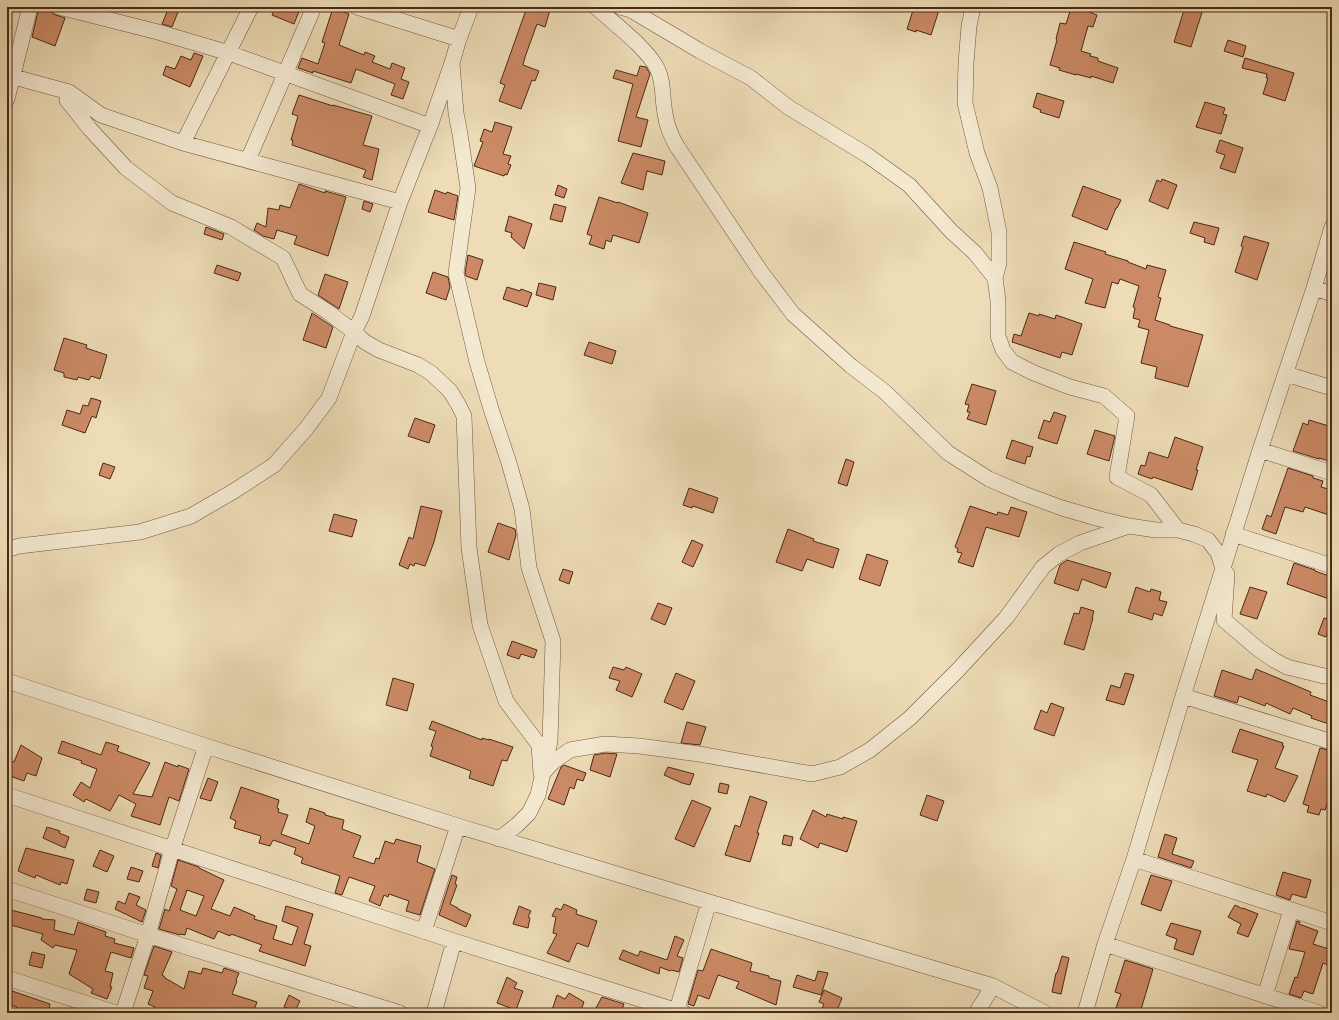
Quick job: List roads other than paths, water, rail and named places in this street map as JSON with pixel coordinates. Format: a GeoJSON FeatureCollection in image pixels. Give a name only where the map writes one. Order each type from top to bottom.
{"type":"FeatureCollection","features":[{"type":"Feature","properties":{"kind":"street"},"geometry":{"type":"LineString","coordinates":[[8,94],[14,76],[30,7]]}},
{"type":"Feature","properties":{"kind":"street"},"geometry":{"type":"LineString","coordinates":[[58,7],[158,32],[229,53],[430,126]]}},
{"type":"Feature","properties":{"kind":"street"},"geometry":{"type":"LineString","coordinates":[[183,143],[251,7]]}},
{"type":"Feature","properties":{"kind":"street"},"geometry":{"type":"LineString","coordinates":[[248,160],[314,7]]}},
{"type":"Feature","properties":{"kind":"street"},"geometry":{"type":"LineString","coordinates":[[357,7],[459,39]]}},
{"type":"Feature","properties":{"kind":"street"},"geometry":{"type":"LineString","coordinates":[[7,550],[19,546],[140,532],[192,516],[274,465],[306,429],[329,398],[354,332],[362,316],[400,202],[430,126],[471,7]]}},
{"type":"Feature","properties":{"kind":"street"},"geometry":{"type":"LineString","coordinates":[[596,7],[639,46],[657,68],[662,82],[665,115],[668,129],[676,145],[761,272],[793,314],[851,366],[885,392],[948,453],[989,479],[1062,508],[1129,526],[1156,530],[1178,530],[1194,534],[1208,540],[1218,553],[1223,568]]}},
{"type":"Feature","properties":{"kind":"street"},"geometry":{"type":"LineString","coordinates":[[620,7],[631,10],[700,51],[751,78],[788,107],[867,155],[909,185],[951,231],[975,253],[995,278]]}},
{"type":"Feature","properties":{"kind":"street"},"geometry":{"type":"LineString","coordinates":[[973,7],[969,26],[966,62],[965,103],[977,153],[990,188],[999,232],[999,263],[995,278],[998,300],[998,336],[1003,350],[1012,362],[1034,373],[1070,387],[1104,396],[1127,416],[1117,477],[1151,495],[1178,530]]}},
{"type":"Feature","properties":{"kind":"street"},"geometry":{"type":"LineString","coordinates":[[452,63],[456,113],[468,188],[456,273],[477,362],[522,509],[528,568],[554,641],[550,741],[541,774],[538,795],[529,813],[517,825],[499,839]]}},
{"type":"Feature","properties":{"kind":"street"},"geometry":{"type":"LineString","coordinates":[[14,76],[69,92],[101,114],[183,143],[400,202]]}},
{"type":"Feature","properties":{"kind":"street"},"geometry":{"type":"LineString","coordinates":[[69,92],[67,100],[90,130],[126,168],[172,202],[231,227],[282,258],[300,294],[328,312],[365,342],[379,350],[418,365],[431,373],[450,391],[464,416],[468,548],[480,625],[506,701],[539,745],[541,774]]}},
{"type":"Feature","properties":{"kind":"street"},"geometry":{"type":"LineString","coordinates":[[1085,1013],[1134,859],[1182,696],[1260,450],[1314,288],[1332,227]]}},
{"type":"Feature","properties":{"kind":"street"},"geometry":{"type":"LineString","coordinates":[[1314,288],[1332,294]]}},
{"type":"Feature","properties":{"kind":"street"},"geometry":{"type":"LineString","coordinates":[[1286,374],[1332,388]]}},
{"type":"Feature","properties":{"kind":"street"},"geometry":{"type":"LineString","coordinates":[[1260,450],[1332,473]]}},
{"type":"Feature","properties":{"kind":"street"},"geometry":{"type":"LineString","coordinates":[[541,774],[553,762],[570,750],[605,744],[669,750],[812,774],[840,767],[870,750],[910,718],[957,671],[1006,618],[1043,567],[1059,554],[1080,543],[1129,526]]}},
{"type":"Feature","properties":{"kind":"street"},"geometry":{"type":"LineString","coordinates":[[1234,534],[1332,566]]}},
{"type":"Feature","properties":{"kind":"street"},"geometry":{"type":"LineString","coordinates":[[1228,552],[1224,620],[1258,649],[1287,667],[1324,676],[1332,676]]}},
{"type":"Feature","properties":{"kind":"street"},"geometry":{"type":"LineString","coordinates":[[7,681],[499,839],[993,986],[1045,1013]]}},
{"type":"Feature","properties":{"kind":"street"},"geometry":{"type":"LineString","coordinates":[[1182,696],[1332,742]]}},
{"type":"Feature","properties":{"kind":"street"},"geometry":{"type":"LineString","coordinates":[[123,1013],[148,935],[172,850],[206,746]]}},
{"type":"Feature","properties":{"kind":"street"},"geometry":{"type":"LineString","coordinates":[[7,795],[454,942],[679,1012],[708,902]]}},
{"type":"Feature","properties":{"kind":"street"},"geometry":{"type":"LineString","coordinates":[[424,931],[458,826]]}},
{"type":"Feature","properties":{"kind":"street"},"geometry":{"type":"LineString","coordinates":[[1134,859],[1332,923]]}},
{"type":"Feature","properties":{"kind":"street"},"geometry":{"type":"LineString","coordinates":[[7,889],[148,935],[400,1013]]}},
{"type":"Feature","properties":{"kind":"street"},"geometry":{"type":"LineString","coordinates":[[1265,996],[1291,910]]}},
{"type":"Feature","properties":{"kind":"street"},"geometry":{"type":"LineString","coordinates":[[434,1013],[454,942]]}},
{"type":"Feature","properties":{"kind":"street"},"geometry":{"type":"LineString","coordinates":[[1106,944],[1319,1013]]}},
{"type":"Feature","properties":{"kind":"street"},"geometry":{"type":"LineString","coordinates":[[7,978],[116,1013]]}},
{"type":"Feature","properties":{"kind":"street"},"geometry":{"type":"LineString","coordinates":[[976,1013],[993,986]]}}]}
